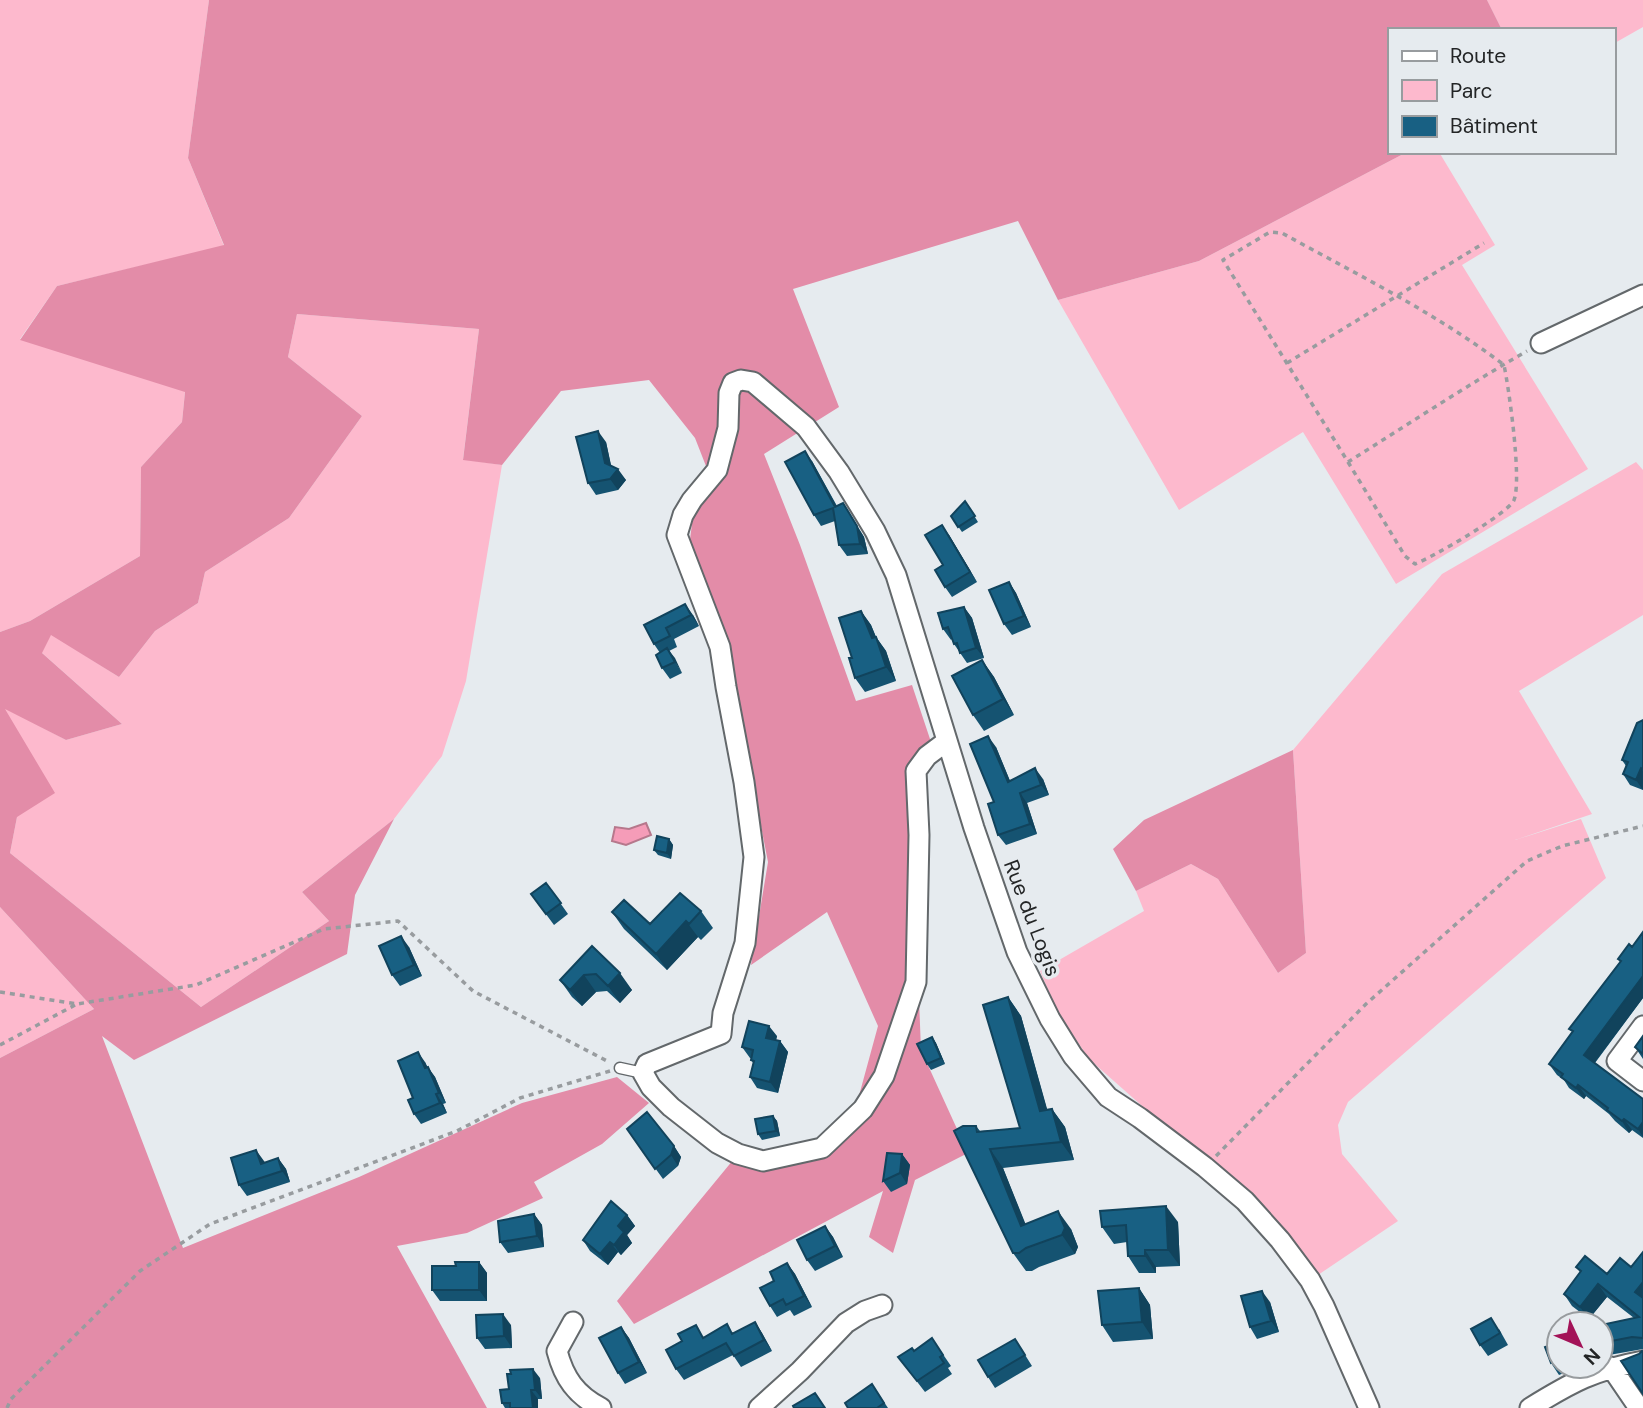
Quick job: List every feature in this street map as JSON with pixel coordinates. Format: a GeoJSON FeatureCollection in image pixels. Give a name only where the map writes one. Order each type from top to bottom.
{"type":"FeatureCollection","features":[{"type":"Feature","properties":{"kind":"street"},"geometry":{"type":"LineString","coordinates":[[1541,343],[1643,295]]}},
{"type":"Feature","properties":{"kind":"street","name":"Rue du Logis"},"geometry":{"type":"LineString","coordinates":[[643,1073],[647,1064],[721,1034],[723,1013],[745,943],[754,857],[744,782],[720,647],[677,535],[683,515],[692,500],[705,481],[717,470],[728,428],[729,393],[733,383],[741,380],[753,382],[806,427],[861,505],[875,531],[896,575],[947,741],[1017,952],[1050,1019],[1073,1056],[1108,1097],[1205,1167],[1263,1219],[1310,1280],[1368,1408]]}},
{"type":"Feature","properties":{"kind":"street"},"geometry":{"type":"LineString","coordinates":[[643,1073],[651,1087],[671,1107],[717,1143],[738,1154],[763,1161],[822,1148],[863,1109],[884,1076],[916,982],[919,835],[916,771],[927,756],[947,741]]}},
{"type":"Feature","properties":{"kind":"street"},"geometry":{"type":"LineString","coordinates":[[1643,1026],[1617,1061],[1643,1081]]}},
{"type":"Feature","properties":{"kind":"street"},"geometry":{"type":"LineString","coordinates":[[759,1408],[800,1371],[846,1323],[865,1311],[882,1306]]}},
{"type":"Feature","properties":{"kind":"street"},"geometry":{"type":"LineString","coordinates":[[573,1322],[557,1351],[562,1370],[573,1388],[587,1401],[601,1408]]}},
{"type":"Feature","properties":{"kind":"street"},"geometry":{"type":"LineString","coordinates":[[1615,1366],[1643,1361]]}},
{"type":"Feature","properties":{"kind":"street"},"geometry":{"type":"LineString","coordinates":[[1615,1373],[1639,1408]]}},
{"type":"Feature","properties":{"kind":"street"},"geometry":{"type":"LineString","coordinates":[[1530,1408],[1577,1380]]}},
{"type":"Feature","properties":{"kind":"lane"},"geometry":{"type":"LineString","coordinates":[[620,1068],[643,1073]]}},
{"type":"Feature","properties":{"kind":"path"},"geometry":{"type":"LineString","coordinates":[[1270,232],[1282,233],[1396,296],[1480,346],[1504,365],[1511,400],[1516,481],[1514,501],[1501,514],[1415,564],[1405,556],[1287,363],[1223,260],[1270,232]]}},
{"type":"Feature","properties":{"kind":"path"},"geometry":{"type":"LineString","coordinates":[[1287,363],[1484,243]]}},
{"type":"Feature","properties":{"kind":"path"},"geometry":{"type":"LineString","coordinates":[[1348,462],[1541,343]]}},
{"type":"Feature","properties":{"kind":"path"},"geometry":{"type":"LineString","coordinates":[[1205,1167],[1366,1004],[1527,861],[1562,846],[1643,826]]}},
{"type":"Feature","properties":{"kind":"path"},"geometry":{"type":"LineString","coordinates":[[0,992],[76,1004],[196,985],[324,929],[398,921],[473,991],[620,1068]]}},
{"type":"Feature","properties":{"kind":"path"},"geometry":{"type":"LineString","coordinates":[[0,1045],[76,1004]]}},
{"type":"Feature","properties":{"kind":"path"},"geometry":{"type":"LineString","coordinates":[[7,1408],[11,1399],[140,1271],[211,1224],[457,1131],[520,1098],[620,1068]]}},
{"type":"Feature","properties":{"kind":"green space"},"geometry":{"type":"Polygon","coordinates":[[[0,0],[209,0],[188,158],[224,246],[57,286],[20,339],[185,391],[182,422],[141,467],[140,556],[30,621],[0,632],[0,0]]]}},
{"type":"Feature","properties":{"kind":"green space"},"geometry":{"type":"Polygon","coordinates":[[[1487,0],[1643,0],[1643,27],[1615,43],[1615,28],[1501,28],[1487,0]]]}},
{"type":"Feature","properties":{"kind":"green space"},"geometry":{"type":"Polygon","coordinates":[[[1403,154],[1440,154],[1495,245],[1462,265],[1588,469],[1396,584],[1303,432],[1179,510],[1058,300],[1199,261],[1403,154]]]}},
{"type":"Feature","properties":{"kind":"green space"},"geometry":{"type":"Polygon","coordinates":[[[297,314],[479,329],[463,459],[502,465],[466,681],[442,756],[394,819],[302,892],[329,921],[201,1007],[10,853],[17,817],[4,707],[66,740],[122,724],[41,652],[51,634],[119,677],[155,631],[198,603],[205,572],[289,518],[362,416],[288,357],[297,314]]]}},
{"type":"Feature","properties":{"kind":"green space"},"geometry":{"type":"Polygon","coordinates":[[[1636,462],[1643,470],[1643,615],[1519,691],[1592,814],[1515,840],[1581,819],[1606,878],[1348,1102],[1338,1125],[1342,1154],[1398,1221],[1315,1277],[1184,1143],[1089,1059],[1058,1013],[1040,971],[1144,911],[1136,891],[1191,864],[1218,879],[1278,973],[1306,953],[1293,750],[1442,574],[1636,462]]]}},
{"type":"Feature","properties":{"kind":"green space"},"geometry":{"type":"Polygon","coordinates":[[[0,907],[94,1009],[0,1058],[0,907]]]}},
{"type":"Feature","properties":{"kind":"shaded area"},"geometry":{"type":"Polygon","coordinates":[[[209,0],[1487,0],[1501,28],[1388,28],[1388,154],[1403,154],[1199,261],[1058,300],[1018,221],[793,289],[839,407],[764,454],[856,701],[912,685],[931,742],[910,769],[921,1050],[968,1153],[915,1180],[893,1253],[869,1237],[883,1191],[634,1324],[617,1301],[738,1154],[817,1142],[857,1103],[878,1026],[827,912],[751,965],[768,862],[725,642],[689,547],[693,516],[713,484],[695,438],[649,380],[561,391],[502,465],[463,460],[479,329],[297,314],[288,357],[362,416],[289,518],[205,572],[198,603],[155,631],[119,677],[51,635],[42,653],[122,724],[66,740],[5,709],[55,793],[17,817],[10,853],[201,1007],[329,921],[302,892],[394,819],[355,895],[347,954],[134,1060],[102,1036],[183,1248],[359,1177],[522,1103],[617,1077],[649,1103],[602,1144],[534,1182],[543,1198],[467,1233],[397,1246],[487,1408],[0,1408],[0,1058],[94,1009],[0,907],[0,632],[30,621],[140,556],[141,467],[182,422],[185,392],[20,340],[57,286],[224,245],[188,158],[209,0]]]}},
{"type":"Feature","properties":{"kind":"shaded area"},"geometry":{"type":"Polygon","coordinates":[[[1293,750],[1306,953],[1278,973],[1218,879],[1191,864],[1136,891],[1113,849],[1144,820],[1293,750]]]}},
{"type":"Feature","properties":{"kind":"shaded area"},"geometry":{"type":"Polygon","coordinates":[[[646,823],[651,835],[626,845],[612,841],[615,827],[629,829],[646,823]]]}},
{"type":"Feature","properties":{"kind":"building"},"geometry":{"type":"Polygon","coordinates":[[[598,431],[605,463],[618,469],[610,479],[588,483],[576,437],[598,431]]]}},
{"type":"Feature","properties":{"kind":"building"},"geometry":{"type":"Polygon","coordinates":[[[805,451],[835,507],[843,503],[857,526],[860,544],[839,545],[833,508],[814,515],[785,462],[805,451]]]}},
{"type":"Feature","properties":{"kind":"building"},"geometry":{"type":"Polygon","coordinates":[[[965,501],[975,516],[958,527],[951,516],[965,501]]]}},
{"type":"Feature","properties":{"kind":"building"},"geometry":{"type":"Polygon","coordinates":[[[942,525],[970,572],[945,587],[935,570],[943,565],[925,535],[942,525]]]}},
{"type":"Feature","properties":{"kind":"building"},"geometry":{"type":"Polygon","coordinates":[[[1009,582],[1024,616],[1004,624],[989,590],[1009,582]]]}},
{"type":"Feature","properties":{"kind":"building"},"geometry":{"type":"Polygon","coordinates":[[[685,604],[691,615],[666,628],[670,636],[654,644],[644,625],[685,604]]]}},
{"type":"Feature","properties":{"kind":"building"},"geometry":{"type":"Polygon","coordinates":[[[964,607],[976,648],[960,653],[948,627],[943,629],[938,613],[964,607]]]}},
{"type":"Feature","properties":{"kind":"building"},"geometry":{"type":"Polygon","coordinates":[[[861,611],[872,638],[876,637],[886,667],[855,678],[849,658],[852,658],[839,618],[861,611]]]}},
{"type":"Feature","properties":{"kind":"building"},"geometry":{"type":"Polygon","coordinates":[[[667,648],[675,662],[662,668],[656,655],[667,648]]]}},
{"type":"Feature","properties":{"kind":"building"},"geometry":{"type":"Polygon","coordinates":[[[982,660],[1003,699],[973,715],[952,676],[982,660]]]}},
{"type":"Feature","properties":{"kind":"building"},"geometry":{"type":"Polygon","coordinates":[[[1643,720],[1643,769],[1641,768],[1636,780],[1623,774],[1628,762],[1622,760],[1637,723],[1643,720]]]}},
{"type":"Feature","properties":{"kind":"building"},"geometry":{"type":"Polygon","coordinates":[[[988,736],[1008,782],[1035,768],[1041,785],[1020,793],[1030,824],[998,835],[988,804],[994,802],[970,744],[988,736]]]}},
{"type":"Feature","properties":{"kind":"building"},"geometry":{"type":"Polygon","coordinates":[[[657,836],[669,839],[667,853],[654,850],[657,836]]]}},
{"type":"Feature","properties":{"kind":"building"},"geometry":{"type":"Polygon","coordinates":[[[546,883],[561,903],[546,914],[531,894],[546,883]]]}},
{"type":"Feature","properties":{"kind":"building"},"geometry":{"type":"Polygon","coordinates":[[[680,893],[701,911],[689,924],[686,921],[656,954],[612,912],[624,900],[650,924],[680,893]]]}},
{"type":"Feature","properties":{"kind":"building"},"geometry":{"type":"Polygon","coordinates":[[[1643,932],[1643,976],[1584,1055],[1643,1099],[1643,1122],[1638,1129],[1607,1110],[1608,1108],[1578,1085],[1576,1088],[1549,1064],[1573,1031],[1569,1029],[1621,961],[1618,959],[1629,944],[1632,947],[1643,932]]]}},
{"type":"Feature","properties":{"kind":"building"},"geometry":{"type":"Polygon","coordinates":[[[401,936],[414,965],[392,975],[379,946],[401,936]]]}},
{"type":"Feature","properties":{"kind":"building"},"geometry":{"type":"Polygon","coordinates":[[[592,946],[620,973],[608,986],[596,974],[584,975],[570,990],[560,980],[592,946]]]}},
{"type":"Feature","properties":{"kind":"building"},"geometry":{"type":"Polygon","coordinates":[[[1008,997],[1040,1111],[1052,1109],[1061,1142],[990,1149],[1021,1226],[1058,1211],[1065,1228],[1062,1235],[1019,1253],[1013,1253],[954,1131],[963,1126],[976,1126],[977,1132],[1020,1128],[983,1005],[1008,997]]]}},
{"type":"Feature","properties":{"kind":"building"},"geometry":{"type":"Polygon","coordinates":[[[749,1021],[769,1026],[766,1038],[780,1041],[770,1082],[750,1077],[754,1061],[751,1060],[753,1050],[742,1047],[749,1021]]]}},
{"type":"Feature","properties":{"kind":"building"},"geometry":{"type":"Polygon","coordinates":[[[1643,1036],[1643,1054],[1635,1047],[1643,1036]]]}},
{"type":"Feature","properties":{"kind":"building"},"geometry":{"type":"Polygon","coordinates":[[[932,1037],[941,1058],[927,1064],[917,1044],[932,1037]]]}},
{"type":"Feature","properties":{"kind":"building"},"geometry":{"type":"Polygon","coordinates":[[[418,1052],[425,1068],[428,1067],[439,1093],[436,1094],[440,1103],[414,1114],[408,1100],[413,1098],[398,1061],[418,1052]]]}},
{"type":"Feature","properties":{"kind":"building"},"geometry":{"type":"Polygon","coordinates":[[[647,1112],[674,1146],[671,1155],[655,1169],[627,1129],[647,1112]]]}},
{"type":"Feature","properties":{"kind":"building"},"geometry":{"type":"Polygon","coordinates":[[[773,1116],[776,1131],[758,1134],[755,1119],[773,1116]]]}},
{"type":"Feature","properties":{"kind":"building"},"geometry":{"type":"Polygon","coordinates":[[[256,1150],[261,1164],[278,1158],[282,1171],[239,1185],[231,1158],[256,1150]]]}},
{"type":"Feature","properties":{"kind":"building"},"geometry":{"type":"Polygon","coordinates":[[[887,1153],[902,1154],[900,1173],[883,1181],[887,1153]]]}},
{"type":"Feature","properties":{"kind":"building"},"geometry":{"type":"Polygon","coordinates":[[[611,1201],[627,1215],[618,1226],[624,1232],[614,1245],[610,1242],[600,1254],[583,1240],[611,1201]]]}},
{"type":"Feature","properties":{"kind":"building"},"geometry":{"type":"Polygon","coordinates":[[[1166,1206],[1168,1250],[1145,1250],[1145,1256],[1128,1256],[1126,1225],[1102,1227],[1100,1211],[1166,1206]]]}},
{"type":"Feature","properties":{"kind":"building"},"geometry":{"type":"Polygon","coordinates":[[[534,1214],[537,1236],[500,1242],[498,1221],[534,1214]]]}},
{"type":"Feature","properties":{"kind":"building"},"geometry":{"type":"Polygon","coordinates":[[[825,1226],[835,1246],[807,1260],[797,1240],[825,1226]]]}},
{"type":"Feature","properties":{"kind":"building"},"geometry":{"type":"Polygon","coordinates":[[[1643,1252],[1643,1282],[1635,1292],[1643,1298],[1643,1338],[1615,1340],[1615,1322],[1639,1317],[1598,1284],[1580,1307],[1564,1294],[1581,1271],[1576,1267],[1585,1256],[1607,1274],[1620,1258],[1631,1267],[1643,1252]]]}},
{"type":"Feature","properties":{"kind":"building"},"geometry":{"type":"Polygon","coordinates":[[[455,1262],[479,1262],[479,1290],[432,1290],[432,1266],[456,1266],[455,1262]]]}},
{"type":"Feature","properties":{"kind":"building"},"geometry":{"type":"Polygon","coordinates":[[[787,1263],[804,1296],[786,1305],[783,1299],[770,1306],[760,1288],[774,1281],[770,1272],[787,1263]]]}},
{"type":"Feature","properties":{"kind":"building"},"geometry":{"type":"Polygon","coordinates":[[[1139,1288],[1142,1322],[1102,1325],[1098,1291],[1139,1288]]]}},
{"type":"Feature","properties":{"kind":"building"},"geometry":{"type":"Polygon","coordinates":[[[1262,1291],[1271,1321],[1250,1327],[1241,1296],[1262,1291]]]}},
{"type":"Feature","properties":{"kind":"building"},"geometry":{"type":"Polygon","coordinates":[[[503,1314],[504,1336],[477,1338],[476,1315],[503,1314]]]}},
{"type":"Feature","properties":{"kind":"building"},"geometry":{"type":"Polygon","coordinates":[[[1491,1318],[1500,1333],[1480,1345],[1471,1329],[1491,1318]]]}},
{"type":"Feature","properties":{"kind":"building"},"geometry":{"type":"Polygon","coordinates":[[[755,1322],[764,1340],[734,1356],[726,1343],[676,1369],[666,1350],[682,1341],[678,1334],[696,1325],[703,1338],[727,1324],[732,1334],[755,1322]]]}},
{"type":"Feature","properties":{"kind":"building"},"geometry":{"type":"Polygon","coordinates":[[[621,1327],[639,1362],[618,1373],[599,1338],[621,1327]]]}},
{"type":"Feature","properties":{"kind":"building"},"geometry":{"type":"Polygon","coordinates":[[[932,1338],[943,1355],[940,1357],[944,1363],[917,1381],[898,1357],[912,1348],[914,1351],[932,1338]]]}},
{"type":"Feature","properties":{"kind":"building"},"geometry":{"type":"Polygon","coordinates":[[[1015,1339],[1025,1355],[988,1377],[978,1360],[1015,1339]]]}},
{"type":"Feature","properties":{"kind":"building"},"geometry":{"type":"Polygon","coordinates":[[[1642,1351],[1643,1353],[1643,1394],[1621,1361],[1642,1351]]]}},
{"type":"Feature","properties":{"kind":"building"},"geometry":{"type":"Polygon","coordinates":[[[533,1369],[533,1408],[510,1408],[510,1403],[502,1403],[500,1390],[509,1389],[507,1374],[511,1374],[510,1370],[533,1369]]]}},
{"type":"Feature","properties":{"kind":"building"},"geometry":{"type":"Polygon","coordinates":[[[872,1384],[884,1403],[877,1408],[848,1408],[845,1403],[872,1384]]]}},
{"type":"Feature","properties":{"kind":"building"},"geometry":{"type":"Polygon","coordinates":[[[815,1393],[825,1408],[794,1408],[793,1406],[815,1393]]]}}]}
